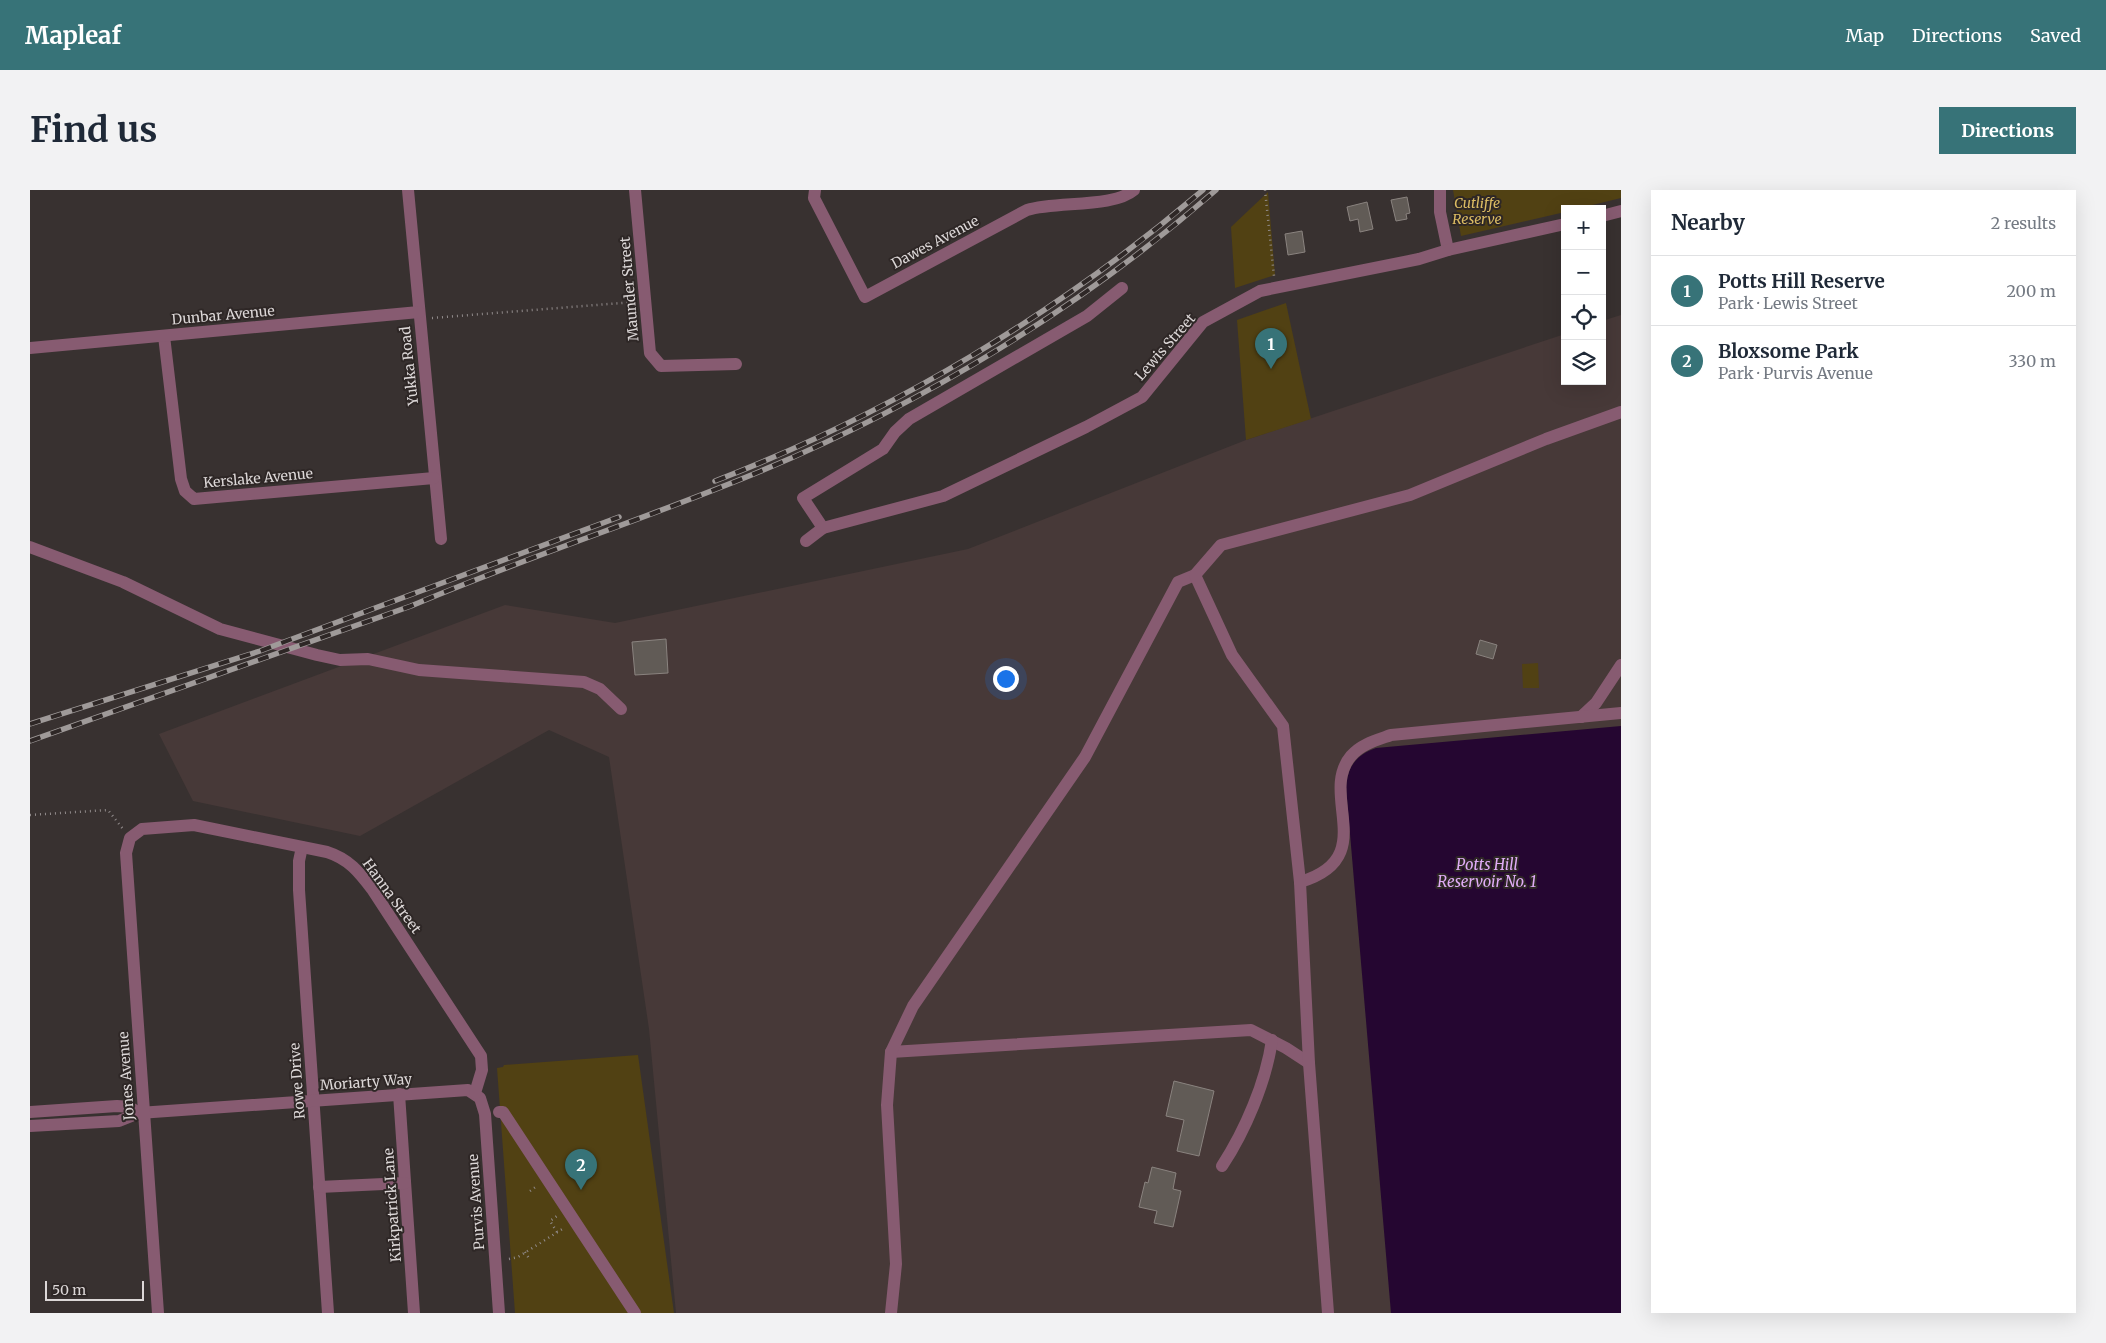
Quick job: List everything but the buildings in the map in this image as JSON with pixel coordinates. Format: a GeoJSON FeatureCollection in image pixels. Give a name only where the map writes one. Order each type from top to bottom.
{"type":"FeatureCollection","features":[{"type":"Feature","properties":{"kind":"street","name":"Yukka Road"},"geometry":{"type":"LineString","coordinates":[[408,190],[441,539]]}},
{"type":"Feature","properties":{"kind":"street","name":"Maunder Street"},"geometry":{"type":"LineString","coordinates":[[635,190],[650,353],[662,366],[736,364]]}},
{"type":"Feature","properties":{"kind":"street","name":"Dawes Avenue"},"geometry":{"type":"LineString","coordinates":[[815,190],[814,198],[865,297],[1027,210],[1044,205],[1118,200],[1134,190]]}},
{"type":"Feature","properties":{"kind":"street"},"geometry":{"type":"LineString","coordinates":[[1440,190],[1440,212],[1448,250]]}},
{"type":"Feature","properties":{"kind":"street"},"geometry":{"type":"LineString","coordinates":[[1606,215],[1621,211]]}},
{"type":"Feature","properties":{"kind":"street","name":"Lewis Street"},"geometry":{"type":"LineString","coordinates":[[806,541],[823,528],[943,496],[1086,427],[1142,397],[1203,322],[1260,291],[1419,259],[1448,250],[1561,225]]}},
{"type":"Feature","properties":{"kind":"street"},"geometry":{"type":"LineString","coordinates":[[823,528],[803,498],[883,449],[895,432],[909,419],[1087,316],[1122,288]]}},
{"type":"Feature","properties":{"kind":"street","name":"Dunbar Avenue"},"geometry":{"type":"LineString","coordinates":[[30,348],[419,316]]}},
{"type":"Feature","properties":{"kind":"street","name":"Kerslake Avenue"},"geometry":{"type":"LineString","coordinates":[[164,336],[181,479],[185,492],[194,499],[434,478]]}},
{"type":"Feature","properties":{"kind":"street"},"geometry":{"type":"LineString","coordinates":[[891,1313],[896,1264],[887,1106],[891,1052],[914,1006],[1085,757],[1178,582],[1195,575],[1221,545],[1410,496],[1546,439],[1621,412]]}},
{"type":"Feature","properties":{"kind":"street"},"geometry":{"type":"LineString","coordinates":[[30,547],[123,582],[220,629],[340,660],[368,659],[419,670],[584,682],[600,689],[621,709]]}},
{"type":"Feature","properties":{"kind":"street"},"geometry":{"type":"LineString","coordinates":[[1195,575],[1232,655],[1283,726],[1300,882],[1309,1063],[1328,1313]]}},
{"type":"Feature","properties":{"kind":"street"},"geometry":{"type":"LineString","coordinates":[[1581,717],[1596,703],[1621,665]]}},
{"type":"Feature","properties":{"kind":"street"},"geometry":{"type":"LineString","coordinates":[[1300,882],[1312,879],[1325,870],[1342,848],[1345,832],[1341,787],[1342,777],[1350,758],[1366,745],[1391,735],[1621,713]]}},
{"type":"Feature","properties":{"kind":"street","name":"Hanna Street"},"geometry":{"type":"LineString","coordinates":[[130,838],[142,829],[194,825],[342,857],[353,866],[372,889],[481,1056],[482,1070],[474,1093]]}},
{"type":"Feature","properties":{"kind":"street","name":"Jones Avenue"},"geometry":{"type":"LineString","coordinates":[[130,838],[126,853],[141,1113],[158,1313]]}},
{"type":"Feature","properties":{"kind":"street","name":"Rowe Drive"},"geometry":{"type":"LineString","coordinates":[[302,847],[299,861],[299,890],[328,1313]]}},
{"type":"Feature","properties":{"kind":"street"},"geometry":{"type":"LineString","coordinates":[[891,1052],[1251,1030],[1272,1040],[1309,1063]]}},
{"type":"Feature","properties":{"kind":"street"},"geometry":{"type":"LineString","coordinates":[[1222,1166],[1232,1150],[1263,1081],[1272,1040]]}},
{"type":"Feature","properties":{"kind":"street","name":"Moriarty Way"},"geometry":{"type":"LineString","coordinates":[[30,1126],[119,1121],[141,1113],[461,1090],[474,1093]]}},
{"type":"Feature","properties":{"kind":"street","name":"Purvis Avenue"},"geometry":{"type":"LineString","coordinates":[[474,1093],[480,1098],[485,1114],[499,1313]]}},
{"type":"Feature","properties":{"kind":"street","name":"Kirkpatrick Lane"},"geometry":{"type":"LineString","coordinates":[[399,1094],[414,1313]]}},
{"type":"Feature","properties":{"kind":"street","name":"Moriarty Way"},"geometry":{"type":"LineString","coordinates":[[30,1112],[117,1106],[129,1107],[141,1113]]}},
{"type":"Feature","properties":{"kind":"street"},"geometry":{"type":"LineString","coordinates":[[499,1112],[502,1112],[574,1221],[628,1311]]}},
{"type":"Feature","properties":{"kind":"street"},"geometry":{"type":"LineString","coordinates":[[319,1187],[405,1183]]}},
{"type":"Feature","properties":{"kind":"path"},"geometry":{"type":"LineString","coordinates":[[1265,190],[1276,288]]}},
{"type":"Feature","properties":{"kind":"path"},"geometry":{"type":"LineString","coordinates":[[419,316],[645,301]]}},
{"type":"Feature","properties":{"kind":"path"},"geometry":{"type":"LineString","coordinates":[[30,815],[108,810],[130,838]]}},
{"type":"Feature","properties":{"kind":"path"},"geometry":{"type":"LineString","coordinates":[[557,1232],[550,1221],[566,1209]]}},
{"type":"Feature","properties":{"kind":"path"},"geometry":{"type":"LineString","coordinates":[[509,1259],[518,1257],[574,1221]]}},
{"type":"Feature","properties":{"kind":"path"},"geometry":{"type":"LineString","coordinates":[[526,1252],[530,1260]]}},
{"type":"Feature","properties":{"kind":"shaded area"},"geometry":{"type":"Polygon","coordinates":[[[1621,315],[1621,1313],[676,1313],[649,1029],[609,757],[549,730],[360,836],[193,801],[159,734],[505,605],[615,623],[968,549],[1246,440],[1561,335],[1561,385],[1606,385],[1606,320],[1621,315]]]}},
{"type":"Feature","properties":{"kind":"green space","name":"Cutliffe Reserve"},"geometry":{"type":"Polygon","coordinates":[[[1453,190],[1621,190],[1621,198],[1592,205],[1561,205],[1561,213],[1461,236],[1453,190]]]}},
{"type":"Feature","properties":{"kind":"green space"},"geometry":{"type":"Polygon","coordinates":[[[1268,192],[1275,275],[1235,288],[1231,227],[1268,192]]]}},
{"type":"Feature","properties":{"kind":"green space"},"geometry":{"type":"Polygon","coordinates":[[[1286,303],[1311,419],[1246,440],[1237,320],[1286,303]]]}},
{"type":"Feature","properties":{"kind":"green space"},"geometry":{"type":"Polygon","coordinates":[[[1538,663],[1539,688],[1523,688],[1522,664],[1538,663]]]}},
{"type":"Feature","properties":{"kind":"green space"},"geometry":{"type":"Polygon","coordinates":[[[638,1055],[674,1313],[515,1313],[497,1068],[504,1065],[638,1055]]]}},
{"type":"Feature","properties":{"kind":"water","name":"Potts Hill Reservoir No. 1"},"geometry":{"type":"Polygon","coordinates":[[[1621,726],[1621,1313],[1391,1313],[1346,787],[1351,767],[1363,754],[1376,748],[1621,726]]]}},
{"type":"Feature","properties":{"kind":"railway"},"geometry":{"type":"LineString","coordinates":[[715,481],[781,454],[846,424],[972,356],[1032,318],[1091,277],[1148,235],[1203,190]]}},
{"type":"Feature","properties":{"kind":"railway"},"geometry":{"type":"LineString","coordinates":[[30,741],[411,606],[498,571],[718,489],[822,444],[942,383],[1057,312],[1165,233],[1216,190]]}},
{"type":"Feature","properties":{"kind":"railway"},"geometry":{"type":"LineString","coordinates":[[30,724],[260,651],[619,517]]}},
{"type":"Feature","properties":{"kind":"place","name":"Potts Hill Reserve"},"geometry":{"type":"Point","coordinates":[1271,369]}},
{"type":"Feature","properties":{"kind":"place","name":"Bloxsome Park"},"geometry":{"type":"Point","coordinates":[581,1190]}}]}
